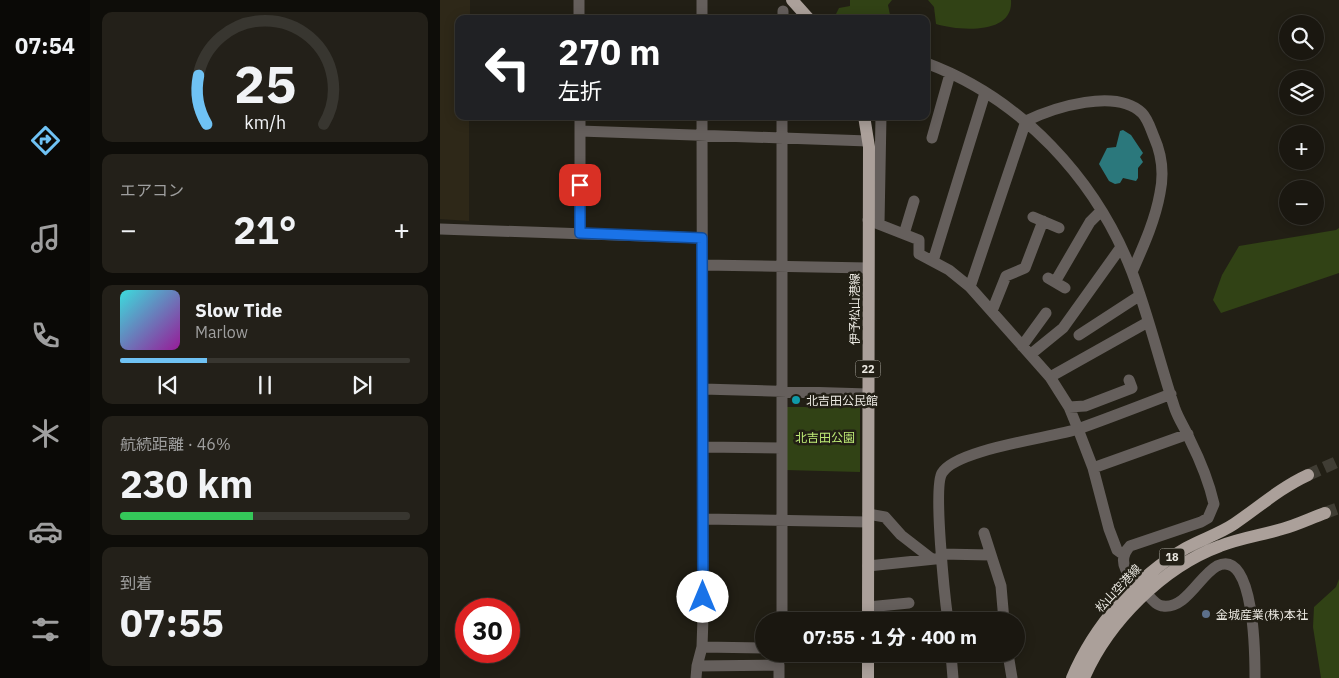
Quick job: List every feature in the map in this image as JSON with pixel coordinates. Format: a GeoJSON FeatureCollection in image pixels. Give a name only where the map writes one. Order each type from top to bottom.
{"type":"FeatureCollection","features":[{"type":"Feature","properties":{"kind":"main road"},"geometry":{"type":"LineString","coordinates":[[792,0],[805,15]]}},
{"type":"Feature","properties":{"kind":"main road","name":"伊予松山港線"},"geometry":{"type":"LineString","coordinates":[[866,129],[874,222],[868,268],[868,612]]}},
{"type":"Feature","properties":{"kind":"main road","name":"松山空港線"},"geometry":{"type":"LineString","coordinates":[[1072,678],[1086,646],[1142,589],[1187,547],[1235,523],[1273,494],[1308,475]]}},
{"type":"Feature","properties":{"kind":"main road","name":"松山空港線"},"geometry":{"type":"LineString","coordinates":[[1084,678],[1105,642],[1142,589],[1204,552],[1239,539],[1283,529],[1325,513]]}},
{"type":"Feature","properties":{"kind":"main road"},"geometry":{"type":"LineString","coordinates":[[868,662],[868,678]]}},
{"type":"Feature","properties":{"kind":"street"},"geometry":{"type":"LineString","coordinates":[[579,0],[580,15]]}},
{"type":"Feature","properties":{"kind":"street"},"geometry":{"type":"LineString","coordinates":[[702,0],[702,15]]}},
{"type":"Feature","properties":{"kind":"street"},"geometry":{"type":"LineString","coordinates":[[930,65],[985,92],[1026,121],[1059,153],[1101,211],[1121,247],[1132,272],[1176,411],[1188,434],[1214,504],[1212,511],[1202,522],[1130,546],[1124,555],[1125,569],[1158,606],[1170,607],[1178,604],[1215,567],[1227,564],[1239,570],[1246,587],[1251,615],[1255,678]]}},
{"type":"Feature","properties":{"kind":"street"},"geometry":{"type":"LineString","coordinates":[[932,138],[950,74]]}},
{"type":"Feature","properties":{"kind":"street"},"geometry":{"type":"LineString","coordinates":[[933,261],[985,92]]}},
{"type":"Feature","properties":{"kind":"street"},"geometry":{"type":"LineString","coordinates":[[1026,121],[1064,108],[1092,102],[1116,100],[1130,105],[1143,114],[1159,148],[1162,167],[1160,192],[1145,242],[1132,272]]}},
{"type":"Feature","properties":{"kind":"street"},"geometry":{"type":"LineString","coordinates":[[580,120],[580,233]]}},
{"type":"Feature","properties":{"kind":"street"},"geometry":{"type":"LineString","coordinates":[[696,678],[702,647],[702,120]]}},
{"type":"Feature","properties":{"kind":"street"},"geometry":{"type":"LineString","coordinates":[[782,120],[782,612]]}},
{"type":"Feature","properties":{"kind":"street"},"geometry":{"type":"LineString","coordinates":[[580,131],[782,138],[866,129],[881,121]]}},
{"type":"Feature","properties":{"kind":"street"},"geometry":{"type":"LineString","coordinates":[[881,121],[874,222],[919,240],[919,254],[949,270],[970,287],[1050,377],[1069,407],[1078,428],[1093,468],[1109,529],[1117,550],[1124,555]]}},
{"type":"Feature","properties":{"kind":"street"},"geometry":{"type":"LineString","coordinates":[[970,287],[1026,121]]}},
{"type":"Feature","properties":{"kind":"street"},"geometry":{"type":"LineString","coordinates":[[904,234],[914,201]]}},
{"type":"Feature","properties":{"kind":"street"},"geometry":{"type":"LineString","coordinates":[[1056,283],[1090,222],[1101,211]]}},
{"type":"Feature","properties":{"kind":"street"},"geometry":{"type":"LineString","coordinates":[[992,311],[1006,276],[1025,268],[1038,219],[1059,228]]}},
{"type":"Feature","properties":{"kind":"street"},"geometry":{"type":"LineString","coordinates":[[440,229],[702,238]]}},
{"type":"Feature","properties":{"kind":"street"},"geometry":{"type":"LineString","coordinates":[[1026,350],[1063,328],[1121,247]]}},
{"type":"Feature","properties":{"kind":"street"},"geometry":{"type":"LineString","coordinates":[[703,265],[868,268]]}},
{"type":"Feature","properties":{"kind":"street"},"geometry":{"type":"LineString","coordinates":[[1079,335],[1139,296]]}},
{"type":"Feature","properties":{"kind":"street"},"geometry":{"type":"LineString","coordinates":[[1026,350],[1046,313]]}},
{"type":"Feature","properties":{"kind":"street"},"geometry":{"type":"LineString","coordinates":[[1050,377],[1148,322]]}},
{"type":"Feature","properties":{"kind":"street"},"geometry":{"type":"LineString","coordinates":[[1069,407],[1085,406],[1132,388],[1129,380]]}},
{"type":"Feature","properties":{"kind":"street"},"geometry":{"type":"LineString","coordinates":[[703,389],[868,394]]}},
{"type":"Feature","properties":{"kind":"street"},"geometry":{"type":"LineString","coordinates":[[947,612],[938,557],[940,478],[947,467],[995,447],[1078,428],[1171,394]]}},
{"type":"Feature","properties":{"kind":"street"},"geometry":{"type":"LineString","coordinates":[[1093,468],[1188,434]]}},
{"type":"Feature","properties":{"kind":"street"},"geometry":{"type":"LineString","coordinates":[[703,447],[782,448]]}},
{"type":"Feature","properties":{"kind":"street"},"geometry":{"type":"LineString","coordinates":[[703,519],[782,521],[885,517],[901,535],[938,557]]}},
{"type":"Feature","properties":{"kind":"street"},"geometry":{"type":"LineString","coordinates":[[984,533],[1001,586],[1003,612]]}},
{"type":"Feature","properties":{"kind":"street"},"geometry":{"type":"LineString","coordinates":[[868,566],[938,557],[991,555]]}},
{"type":"Feature","properties":{"kind":"street"},"geometry":{"type":"LineString","coordinates":[[868,607],[909,603]]}},
{"type":"Feature","properties":{"kind":"street"},"geometry":{"type":"LineString","coordinates":[[702,647],[755,648]]}},
{"type":"Feature","properties":{"kind":"street"},"geometry":{"type":"LineString","coordinates":[[952,662],[953,678]]}},
{"type":"Feature","properties":{"kind":"street"},"geometry":{"type":"LineString","coordinates":[[1009,662],[1012,678]]}},
{"type":"Feature","properties":{"kind":"street"},"geometry":{"type":"LineString","coordinates":[[697,666],[779,665],[779,678]]}},
{"type":"Feature","properties":{"kind":"shaded area"},"geometry":{"type":"Polygon","coordinates":[[[440,0],[470,0],[470,15],[455,15],[455,120],[469,120],[469,221],[440,219],[440,0]]]}},
{"type":"Feature","properties":{"kind":"green space"},"geometry":{"type":"Polygon","coordinates":[[[850,0],[892,0],[888,5],[890,15],[836,15],[839,8],[850,6],[850,0]]]}},
{"type":"Feature","properties":{"kind":"green space"},"geometry":{"type":"Polygon","coordinates":[[[928,0],[1011,0],[1010,11],[1004,20],[995,25],[971,29],[936,24],[934,7],[928,0]]]}},
{"type":"Feature","properties":{"kind":"green space"},"geometry":{"type":"Polygon","coordinates":[[[1339,228],[1339,273],[1221,313],[1213,300],[1222,275],[1239,246],[1339,228]]]}},
{"type":"Feature","properties":{"kind":"green space","name":"北吉田公園"},"geometry":{"type":"Polygon","coordinates":[[[809,397],[860,398],[860,472],[785,470],[785,407],[808,407],[809,397]]]}},
{"type":"Feature","properties":{"kind":"green space"},"geometry":{"type":"Polygon","coordinates":[[[1339,579],[1339,678],[1321,678],[1313,627],[1314,607],[1336,587],[1339,579]]]}},
{"type":"Feature","properties":{"kind":"water"},"geometry":{"type":"Polygon","coordinates":[[[1123,130],[1131,135],[1143,153],[1140,157],[1143,162],[1138,168],[1138,178],[1136,181],[1123,178],[1120,183],[1115,184],[1109,181],[1099,164],[1107,148],[1116,147],[1120,131],[1123,130]]]}},
{"type":"Feature","properties":{"kind":"tunnel"},"geometry":{"type":"LineString","coordinates":[[1308,475],[1339,461]]}},
{"type":"Feature","properties":{"kind":"tunnel"},"geometry":{"type":"LineString","coordinates":[[1325,513],[1339,508]]}},
{"type":"Feature","properties":{"kind":"place","name":"北吉田公民館"},"geometry":{"type":"Point","coordinates":[796,400]}},
{"type":"Feature","properties":{"kind":"place","name":"金城産業(株)本社"},"geometry":{"type":"Point","coordinates":[1206,614]}},
{"type":"Feature","properties":{"kind":"route"},"geometry":{"type":"LineString","coordinates":[[580,185],[580,233],[702,238],[703,597]]}}]}
